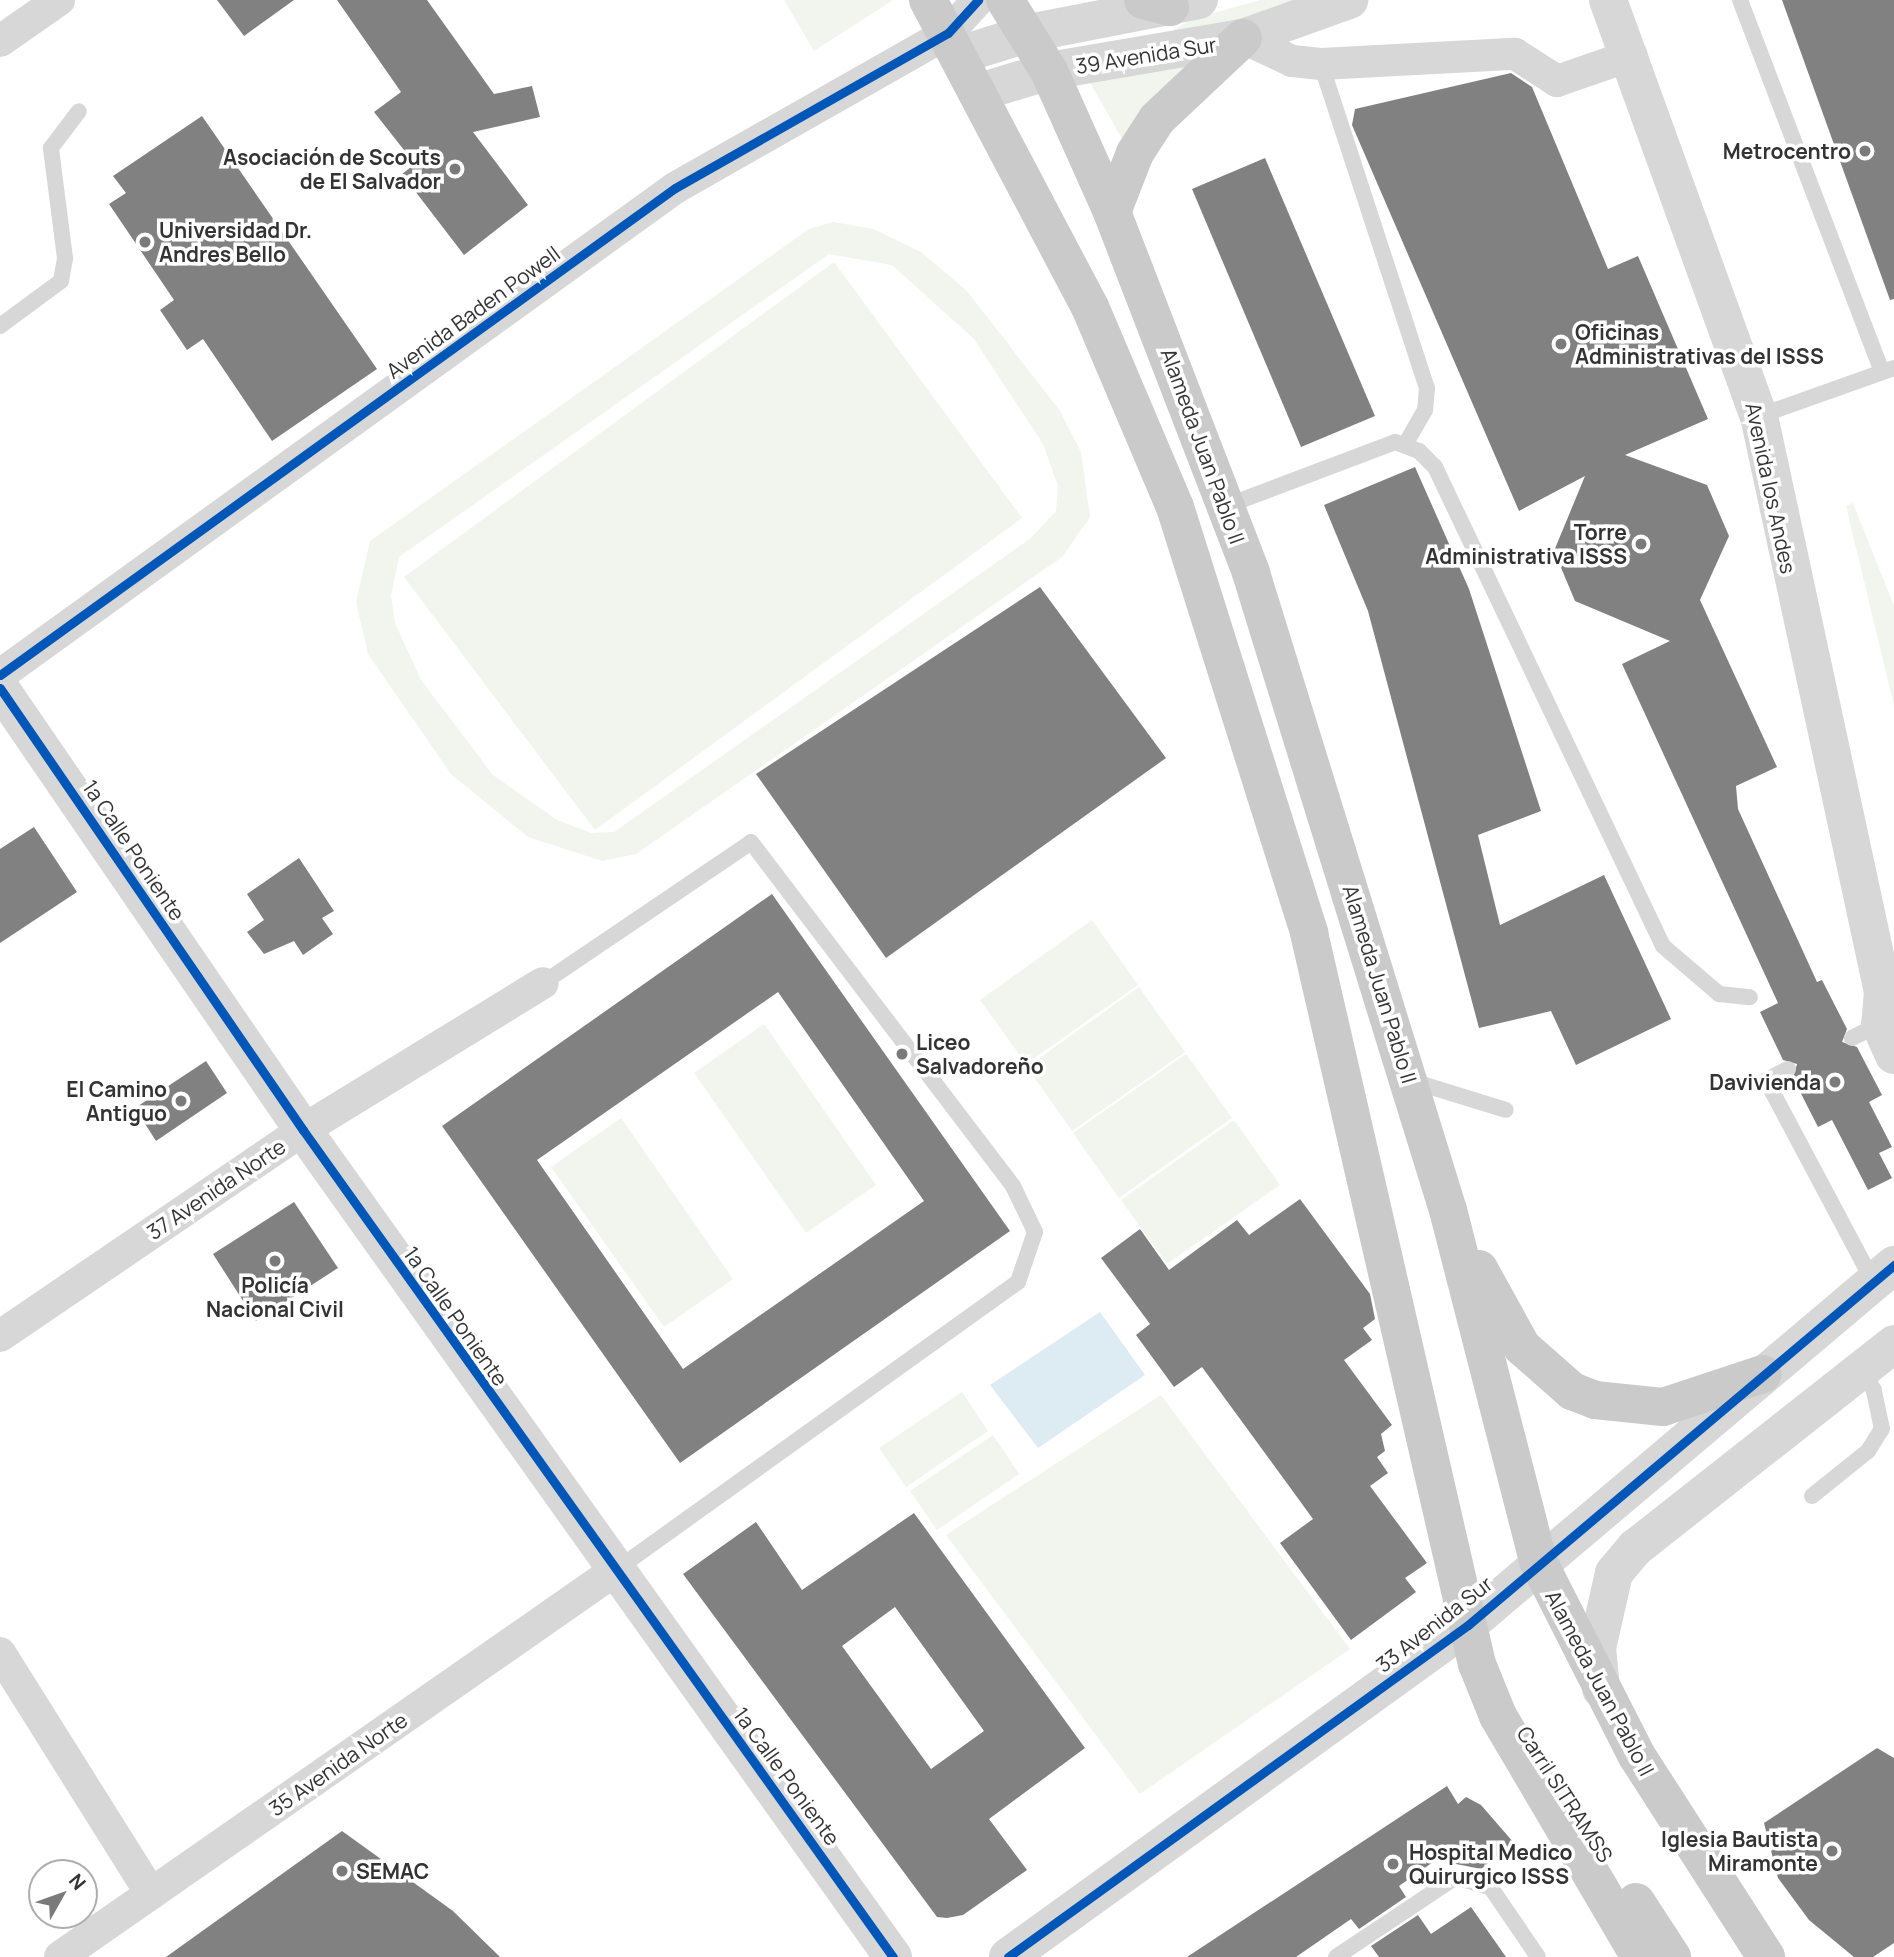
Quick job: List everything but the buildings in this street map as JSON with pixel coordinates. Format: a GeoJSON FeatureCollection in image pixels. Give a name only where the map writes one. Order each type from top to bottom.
{"type":"FeatureCollection","features":[{"type":"Feature","properties":{"kind":"main road","name":"Alameda Juan Pablo II"},"geometry":{"type":"LineString","coordinates":[[928,0],[983,41],[1049,71],[1112,212],[1226,506],[1409,1080],[1448,1210],[1538,1561],[1557,1606],[1602,1695],[1766,1957]]}},
{"type":"Feature","properties":{"kind":"main road","name":"Alameda Juan Pablo II"},"geometry":{"type":"LineString","coordinates":[[1005,0],[983,41],[980,92],[1090,307],[1133,407],[1175,507],[1237,699],[1310,933],[1355,1115],[1468,1625],[1498,1716],[1640,1957]]}},
{"type":"Feature","properties":{"kind":"main road"},"geometry":{"type":"LineString","coordinates":[[1112,212],[1135,153],[1157,119],[1243,38]]}},
{"type":"Feature","properties":{"kind":"main road"},"geometry":{"type":"LineString","coordinates":[[1448,1210],[1522,1348],[1572,1391],[1622,1408],[1663,1407],[1763,1374]]}},
{"type":"Feature","properties":{"kind":"main road"},"geometry":{"type":"LineString","coordinates":[[1557,1606],[1550,1626],[1561,1663],[1665,1844],[1742,1957]]}},
{"type":"Feature","properties":{"kind":"main road","name":"Carril SITRAMSS"},"geometry":{"type":"LineString","coordinates":[[1468,1625],[1528,1741],[1672,1957]]}},
{"type":"Feature","properties":{"kind":"street"},"geometry":{"type":"LineString","coordinates":[[0,41],[59,0]]}},
{"type":"Feature","properties":{"kind":"street","name":"Avenida Baden Powell"},"geometry":{"type":"LineString","coordinates":[[978,0],[983,41]]}},
{"type":"Feature","properties":{"kind":"street"},"geometry":{"type":"LineString","coordinates":[[1243,38],[1349,0]]}},
{"type":"Feature","properties":{"kind":"street","name":"Avenida los Andes"},"geometry":{"type":"LineString","coordinates":[[1608,0],[1632,55],[1759,416],[1881,1025]]}},
{"type":"Feature","properties":{"kind":"street","name":"Avenida Baden Powell"},"geometry":{"type":"LineString","coordinates":[[0,675],[675,188],[983,41],[1171,2]]}},
{"type":"Feature","properties":{"kind":"street"},"geometry":{"type":"LineString","coordinates":[[1243,38],[1292,61],[1321,64],[1515,54],[1557,81],[1632,55]]}},
{"type":"Feature","properties":{"kind":"street","name":"39 Avenida Sur"},"geometry":{"type":"LineString","coordinates":[[980,92],[1049,71],[1243,38]]}},
{"type":"Feature","properties":{"kind":"street","name":"1a Calle Poniente"},"geometry":{"type":"LineString","coordinates":[[0,688],[303,1130],[893,1957]]}},
{"type":"Feature","properties":{"kind":"street","name":"37 Avenida Norte"},"geometry":{"type":"LineString","coordinates":[[0,1336],[303,1130],[544,983]]}},
{"type":"Feature","properties":{"kind":"street","name":"33 Avenida Sur"},"geometry":{"type":"LineString","coordinates":[[1008,1957],[1468,1625],[1538,1561],[1884,1273]]}},
{"type":"Feature","properties":{"kind":"street"},"geometry":{"type":"LineString","coordinates":[[1602,1695],[1597,1648],[1614,1573],[1635,1548],[1894,1345]]}},
{"type":"Feature","properties":{"kind":"street","name":"35 Avenida Norte"},"geometry":{"type":"LineString","coordinates":[[60,1957],[616,1570]]}},
{"type":"Feature","properties":{"kind":"street"},"geometry":{"type":"LineString","coordinates":[[0,1653],[151,1894]]}},
{"type":"Feature","properties":{"kind":"lane"},"geometry":{"type":"LineString","coordinates":[[1740,0],[1888,370],[1759,416]]}},
{"type":"Feature","properties":{"kind":"lane"},"geometry":{"type":"LineString","coordinates":[[1321,64],[1427,388],[1424,410],[1406,443]]}},
{"type":"Feature","properties":{"kind":"lane"},"geometry":{"type":"LineString","coordinates":[[0,326],[61,281],[65,258],[51,148],[79,111]]}},
{"type":"Feature","properties":{"kind":"lane"},"geometry":{"type":"LineString","coordinates":[[1226,506],[1395,442],[1406,443],[1435,467],[1663,946],[1719,994],[1750,997]]}},
{"type":"Feature","properties":{"kind":"lane"},"geometry":{"type":"LineString","coordinates":[[544,983],[751,842],[1013,1186],[1035,1231],[1018,1282],[616,1570]]}},
{"type":"Feature","properties":{"kind":"lane"},"geometry":{"type":"LineString","coordinates":[[1788,1069],[1766,1080],[1884,1273]]}},
{"type":"Feature","properties":{"kind":"lane"},"geometry":{"type":"LineString","coordinates":[[1409,1080],[1506,1110]]}},
{"type":"Feature","properties":{"kind":"lane"},"geometry":{"type":"LineString","coordinates":[[1812,1496],[1868,1451],[1882,1429],[1874,1390],[1861,1369]]}},
{"type":"Feature","properties":{"kind":"lane"},"geometry":{"type":"LineString","coordinates":[[1336,1957],[1456,1877],[1491,1888],[1538,1957]]}},
{"type":"Feature","properties":{"kind":"shaded area"},"geometry":{"type":"Polygon","coordinates":[[[784,0],[893,0],[814,51],[784,0]]]}},
{"type":"Feature","properties":{"kind":"shaded area"},"geometry":{"type":"Polygon","coordinates":[[[1260,0],[1309,0],[1244,28],[1165,36],[1190,20],[1260,0]]]}},
{"type":"Feature","properties":{"kind":"shaded area"},"geometry":{"type":"Polygon","coordinates":[[[1190,61],[1125,144],[1089,81],[1190,61]]]}},
{"type":"Feature","properties":{"kind":"shaded area"},"geometry":{"type":"Polygon","coordinates":[[[833,222],[873,229],[921,252],[967,291],[1060,411],[1081,452],[1090,517],[1062,557],[636,854],[602,861],[528,837],[451,774],[368,654],[356,602],[370,541],[809,229],[833,222]],[[829,254],[399,557],[391,596],[395,623],[421,680],[493,775],[557,820],[591,833],[614,832],[1031,538],[1056,511],[1058,486],[1043,444],[974,339],[892,265],[829,254]]]}},
{"type":"Feature","properties":{"kind":"shaded area"},"geometry":{"type":"Polygon","coordinates":[[[834,262],[1022,518],[595,830],[404,577],[834,262]]]}},
{"type":"Feature","properties":{"kind":"shaded area"},"geometry":{"type":"Polygon","coordinates":[[[1853,503],[1894,606],[1894,706],[1846,506],[1853,503]]]}},
{"type":"Feature","properties":{"kind":"shaded area"},"geometry":{"type":"Polygon","coordinates":[[[1092,920],[1138,985],[1026,1064],[980,1000],[1092,920]]]}},
{"type":"Feature","properties":{"kind":"shaded area"},"geometry":{"type":"Polygon","coordinates":[[[1139,987],[1185,1052],[1072,1131],[1027,1067],[1139,987]]]}},
{"type":"Feature","properties":{"kind":"shaded area"},"geometry":{"type":"Polygon","coordinates":[[[764,1024],[876,1185],[806,1233],[694,1073],[764,1024]]]}},
{"type":"Feature","properties":{"kind":"shaded area"},"geometry":{"type":"Polygon","coordinates":[[[1186,1054],[1232,1118],[1119,1198],[1073,1133],[1186,1054]]]}},
{"type":"Feature","properties":{"kind":"shaded area"},"geometry":{"type":"Polygon","coordinates":[[[621,1118],[733,1279],[664,1327],[551,1167],[621,1118]]]}},
{"type":"Feature","properties":{"kind":"shaded area"},"geometry":{"type":"Polygon","coordinates":[[[1234,1120],[1280,1185],[1167,1264],[1121,1200],[1234,1120]]]}},
{"type":"Feature","properties":{"kind":"shaded area"},"geometry":{"type":"Polygon","coordinates":[[[1100,1312],[1145,1375],[1038,1448],[990,1385],[1100,1312]]]}},
{"type":"Feature","properties":{"kind":"shaded area"},"geometry":{"type":"Polygon","coordinates":[[[962,1392],[988,1431],[906,1487],[879,1448],[962,1392]]]}},
{"type":"Feature","properties":{"kind":"shaded area"},"geometry":{"type":"Polygon","coordinates":[[[1161,1395],[1350,1649],[1140,1794],[946,1535],[1161,1395]]]}},
{"type":"Feature","properties":{"kind":"shaded area"},"geometry":{"type":"Polygon","coordinates":[[[993,1435],[1019,1474],[937,1530],[910,1491],[993,1435]]]}},
{"type":"Feature","properties":{"kind":"cycle path"},"geometry":{"type":"LineString","coordinates":[[0,675],[675,188],[948,33],[978,0]]}},
{"type":"Feature","properties":{"kind":"cycle path"},"geometry":{"type":"LineString","coordinates":[[0,688],[303,1130],[893,1957]]}},
{"type":"Feature","properties":{"kind":"cycle path"},"geometry":{"type":"LineString","coordinates":[[1008,1957],[1468,1625],[1894,1265]]}},
{"type":"Feature","properties":{"kind":"place","name":"Metrocentro"},"geometry":{"type":"Point","coordinates":[1865,151]}},
{"type":"Feature","properties":{"kind":"place","name":"Asociación de Scouts de El Salvador"},"geometry":{"type":"Point","coordinates":[455,169]}},
{"type":"Feature","properties":{"kind":"place","name":"Universidad Dr. Andres Bello"},"geometry":{"type":"Point","coordinates":[145,242]}},
{"type":"Feature","properties":{"kind":"place","name":"Oficinas Administrativas del ISSS"},"geometry":{"type":"Point","coordinates":[1561,344]}},
{"type":"Feature","properties":{"kind":"place","name":"Torre Administrativa ISSS"},"geometry":{"type":"Point","coordinates":[1641,544]}},
{"type":"Feature","properties":{"kind":"place","name":"Liceo Salvadoreño"},"geometry":{"type":"Point","coordinates":[902,1054]}},
{"type":"Feature","properties":{"kind":"place","name":"Davivienda"},"geometry":{"type":"Point","coordinates":[1835,1082]}},
{"type":"Feature","properties":{"kind":"place","name":"El Camino Antiguo"},"geometry":{"type":"Point","coordinates":[181,1101]}},
{"type":"Feature","properties":{"kind":"place","name":"Policía Nacional Civil"},"geometry":{"type":"Point","coordinates":[275,1261]}},
{"type":"Feature","properties":{"kind":"place","name":"Iglesia Bautista Miramonte"},"geometry":{"type":"Point","coordinates":[1832,1851]}},
{"type":"Feature","properties":{"kind":"place","name":"Hospital Medico Quirurgico ISSS"},"geometry":{"type":"Point","coordinates":[1393,1864]}},
{"type":"Feature","properties":{"kind":"place","name":"SEMAC"},"geometry":{"type":"Point","coordinates":[342,1871]}}]}
